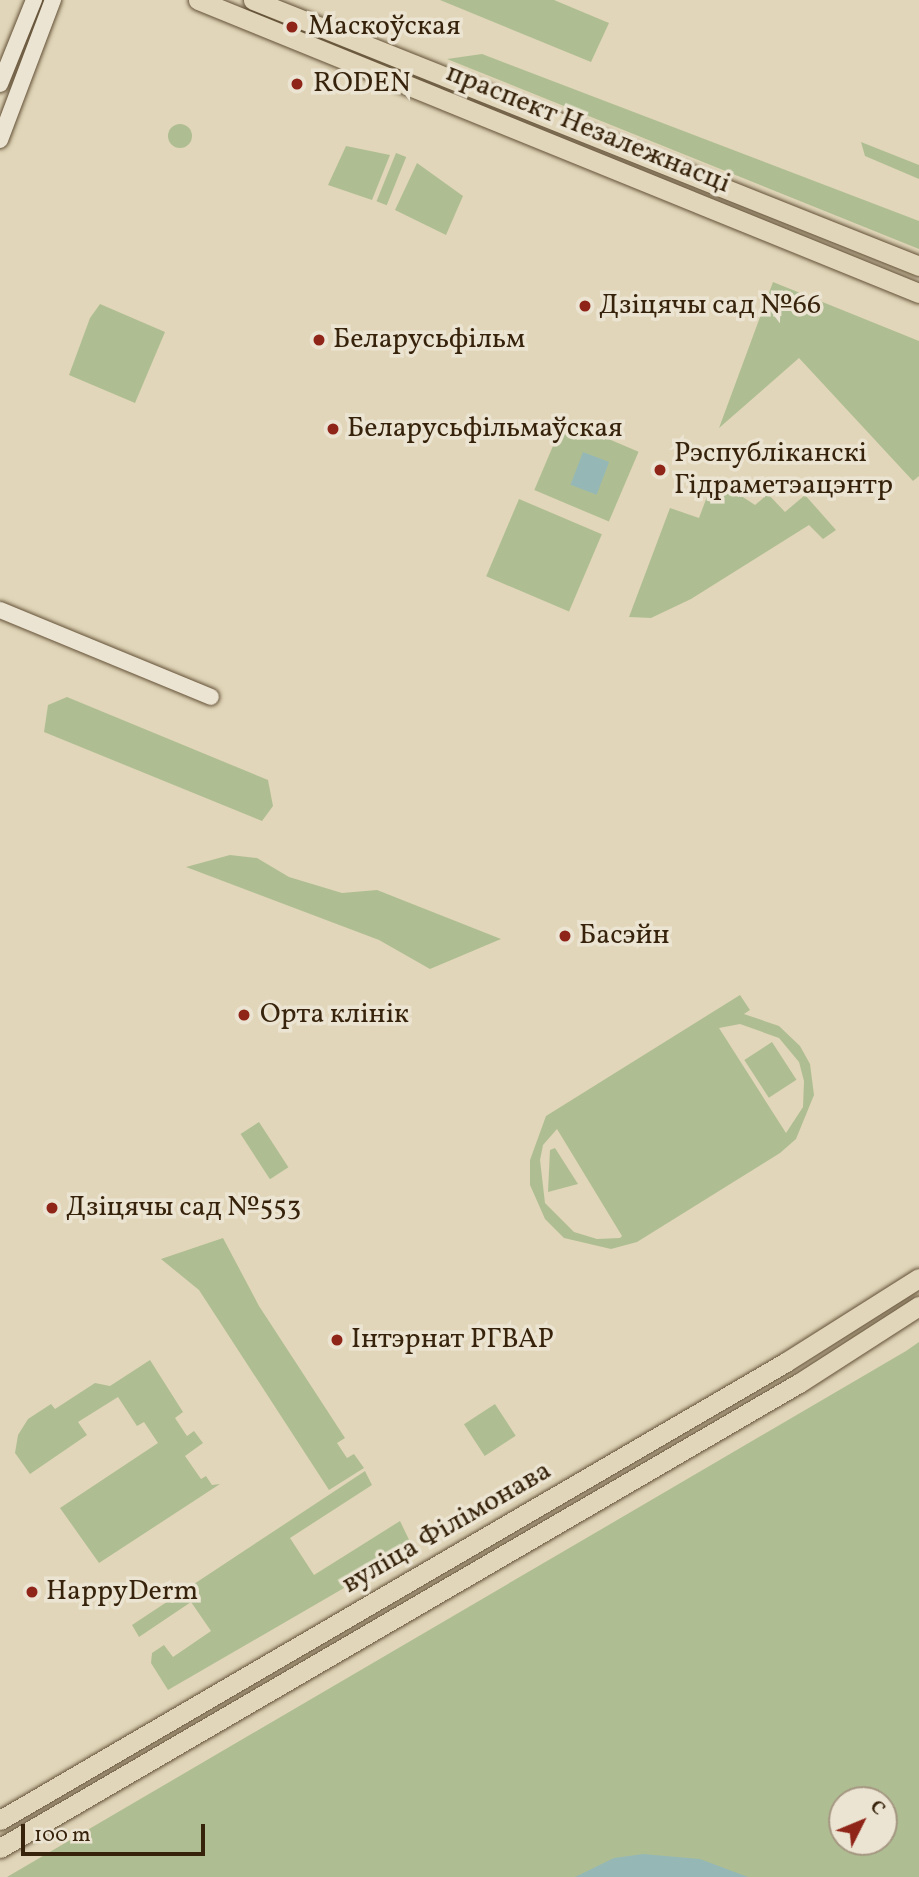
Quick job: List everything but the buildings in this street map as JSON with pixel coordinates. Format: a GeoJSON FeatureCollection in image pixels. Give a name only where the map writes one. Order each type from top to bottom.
{"type":"FeatureCollection","features":[{"type":"Feature","properties":{"kind":"main road","name":"праспект Незалежнасці"},"geometry":{"type":"LineString","coordinates":[[198,0],[919,293]]}},
{"type":"Feature","properties":{"kind":"main road","name":"праспект Незалежнасці"},"geometry":{"type":"LineString","coordinates":[[253,0],[919,266]]}},
{"type":"Feature","properties":{"kind":"main road","name":"вуліца Філімонава"},"geometry":{"type":"LineString","coordinates":[[0,1820],[786,1362],[919,1278]]}},
{"type":"Feature","properties":{"kind":"main road","name":"вуліца Філімонава"},"geometry":{"type":"LineString","coordinates":[[0,1848],[799,1382],[919,1307]]}},
{"type":"Feature","properties":{"kind":"main road"},"geometry":{"type":"LineString","coordinates":[[465,1549],[477,1570]]}},
{"type":"Feature","properties":{"kind":"main road"},"geometry":{"type":"LineString","coordinates":[[332,1628],[344,1648]]}},
{"type":"Feature","properties":{"kind":"main road"},"geometry":{"type":"LineString","coordinates":[[87,1770],[99,1791]]}},
{"type":"Feature","properties":{"kind":"street"},"geometry":{"type":"LineString","coordinates":[[0,85],[34,0]]}},
{"type":"Feature","properties":{"kind":"street"},"geometry":{"type":"LineString","coordinates":[[0,139],[53,0]]}},
{"type":"Feature","properties":{"kind":"street"},"geometry":{"type":"LineString","coordinates":[[0,610],[211,697]]}},
{"type":"Feature","properties":{"kind":"green space"},"geometry":{"type":"Polygon","coordinates":[[[440,0],[554,0],[609,23],[591,62],[440,0]]]}},
{"type":"Feature","properties":{"kind":"green space"},"geometry":{"type":"Polygon","coordinates":[[[482,54],[919,221],[919,249],[447,59],[482,54]]]}},
{"type":"Feature","properties":{"kind":"green space"},"geometry":{"type":"Polygon","coordinates":[[[180,124],[191,131],[192,136],[185,147],[180,148],[169,141],[168,136],[175,125],[180,124]]]}},
{"type":"Feature","properties":{"kind":"green space"},"geometry":{"type":"Polygon","coordinates":[[[861,142],[919,165],[919,179],[865,156],[861,142]]]}},
{"type":"Feature","properties":{"kind":"green space"},"geometry":{"type":"Polygon","coordinates":[[[346,146],[390,155],[372,200],[328,185],[346,146]]]}},
{"type":"Feature","properties":{"kind":"green space"},"geometry":{"type":"Polygon","coordinates":[[[396,153],[406,157],[387,205],[377,201],[396,153]]]}},
{"type":"Feature","properties":{"kind":"green space"},"geometry":{"type":"Polygon","coordinates":[[[417,163],[463,196],[446,235],[395,210],[417,163]]]}},
{"type":"Feature","properties":{"kind":"green space"},"geometry":{"type":"Polygon","coordinates":[[[773,282],[919,341],[919,476],[913,481],[799,358],[719,428],[773,282]]]}},
{"type":"Feature","properties":{"kind":"green space"},"geometry":{"type":"Polygon","coordinates":[[[100,304],[165,332],[135,403],[69,375],[90,318],[100,304]]]}},
{"type":"Feature","properties":{"kind":"green space"},"geometry":{"type":"Polygon","coordinates":[[[564,420],[639,452],[609,522],[534,490],[564,420]]]}},
{"type":"Feature","properties":{"kind":"green space"},"geometry":{"type":"Polygon","coordinates":[[[714,478],[755,505],[768,494],[785,512],[805,495],[836,530],[823,539],[809,525],[691,599],[651,618],[629,617],[670,508],[699,518],[714,478]]]}},
{"type":"Feature","properties":{"kind":"green space"},"geometry":{"type":"Polygon","coordinates":[[[519,499],[602,534],[569,611],[486,576],[519,499]]]}},
{"type":"Feature","properties":{"kind":"green space"},"geometry":{"type":"Polygon","coordinates":[[[67,697],[268,780],[273,806],[262,821],[44,732],[48,705],[67,697]]]}},
{"type":"Feature","properties":{"kind":"green space"},"geometry":{"type":"Polygon","coordinates":[[[230,855],[257,858],[289,877],[342,893],[377,890],[501,939],[430,969],[379,940],[186,867],[230,855]]]}},
{"type":"Feature","properties":{"kind":"green space"},"geometry":{"type":"Polygon","coordinates":[[[740,995],[750,1010],[744,1014],[779,1026],[800,1046],[810,1064],[814,1095],[796,1139],[780,1153],[637,1242],[611,1249],[564,1238],[545,1219],[530,1185],[530,1160],[546,1116],[740,995]],[[740,1024],[719,1028],[786,1133],[803,1107],[804,1081],[799,1062],[779,1038],[740,1024]],[[557,1129],[543,1145],[540,1160],[545,1203],[574,1232],[597,1239],[620,1238],[622,1236],[557,1129]]]}},
{"type":"Feature","properties":{"kind":"green space"},"geometry":{"type":"Polygon","coordinates":[[[772,1042],[797,1080],[769,1098],[744,1060],[772,1042]]]}},
{"type":"Feature","properties":{"kind":"green space"},"geometry":{"type":"Polygon","coordinates":[[[259,1122],[288,1167],[270,1179],[241,1134],[259,1122]]]}},
{"type":"Feature","properties":{"kind":"green space"},"geometry":{"type":"Polygon","coordinates":[[[555,1148],[578,1184],[548,1192],[550,1150],[555,1148]]]}},
{"type":"Feature","properties":{"kind":"green space"},"geometry":{"type":"Polygon","coordinates":[[[223,1238],[259,1306],[345,1438],[337,1443],[347,1458],[354,1454],[364,1468],[329,1490],[199,1290],[161,1259],[223,1238]]]}},
{"type":"Feature","properties":{"kind":"green space"},"geometry":{"type":"Polygon","coordinates":[[[919,1342],[919,1877],[7,1877],[906,1351],[919,1342]]]}},
{"type":"Feature","properties":{"kind":"green space"},"geometry":{"type":"Polygon","coordinates":[[[150,1360],[183,1412],[175,1418],[187,1436],[194,1431],[203,1443],[185,1456],[201,1479],[206,1476],[212,1485],[220,1484],[99,1563],[60,1508],[158,1443],[144,1422],[137,1426],[118,1397],[78,1422],[87,1435],[30,1474],[15,1453],[18,1435],[28,1419],[51,1404],[55,1409],[95,1383],[110,1386],[150,1360]]]}},
{"type":"Feature","properties":{"kind":"green space"},"geometry":{"type":"Polygon","coordinates":[[[495,1404],[516,1436],[485,1456],[464,1424],[495,1404]]]}},
{"type":"Feature","properties":{"kind":"green space"},"geometry":{"type":"Polygon","coordinates":[[[365,1471],[372,1485],[290,1538],[314,1575],[400,1521],[413,1548],[168,1690],[151,1663],[152,1653],[164,1645],[173,1657],[211,1631],[191,1602],[139,1637],[132,1625],[365,1471]]]}},
{"type":"Feature","properties":{"kind":"water"},"geometry":{"type":"Polygon","coordinates":[[[583,452],[609,462],[597,495],[570,485],[583,452]]]}},
{"type":"Feature","properties":{"kind":"water"},"geometry":{"type":"Polygon","coordinates":[[[643,1854],[700,1859],[748,1877],[575,1877],[614,1858],[643,1854]]]}},
{"type":"Feature","properties":{"kind":"place","name":"Маскоўская"},"geometry":{"type":"Point","coordinates":[292,27]}},
{"type":"Feature","properties":{"kind":"place","name":"RODEN"},"geometry":{"type":"Point","coordinates":[297,84]}},
{"type":"Feature","properties":{"kind":"place","name":"Дзіцячы сад №66"},"geometry":{"type":"Point","coordinates":[585,306]}},
{"type":"Feature","properties":{"kind":"place","name":"Беларусьфільм"},"geometry":{"type":"Point","coordinates":[319,340]}},
{"type":"Feature","properties":{"kind":"place","name":"Беларусьфільмаўская"},"geometry":{"type":"Point","coordinates":[333,429]}},
{"type":"Feature","properties":{"kind":"place","name":"Рэспубліканскі Гідраметэацэнтр"},"geometry":{"type":"Point","coordinates":[660,470]}},
{"type":"Feature","properties":{"kind":"place","name":"Басэйн"},"geometry":{"type":"Point","coordinates":[565,936]}},
{"type":"Feature","properties":{"kind":"place","name":"Орта клінік"},"geometry":{"type":"Point","coordinates":[244,1015]}},
{"type":"Feature","properties":{"kind":"place","name":"Дзіцячы сад №553"},"geometry":{"type":"Point","coordinates":[52,1208]}},
{"type":"Feature","properties":{"kind":"place","name":"Інтэрнат РГВАР"},"geometry":{"type":"Point","coordinates":[337,1340]}},
{"type":"Feature","properties":{"kind":"place","name":"HappyDerm"},"geometry":{"type":"Point","coordinates":[32,1592]}}]}
